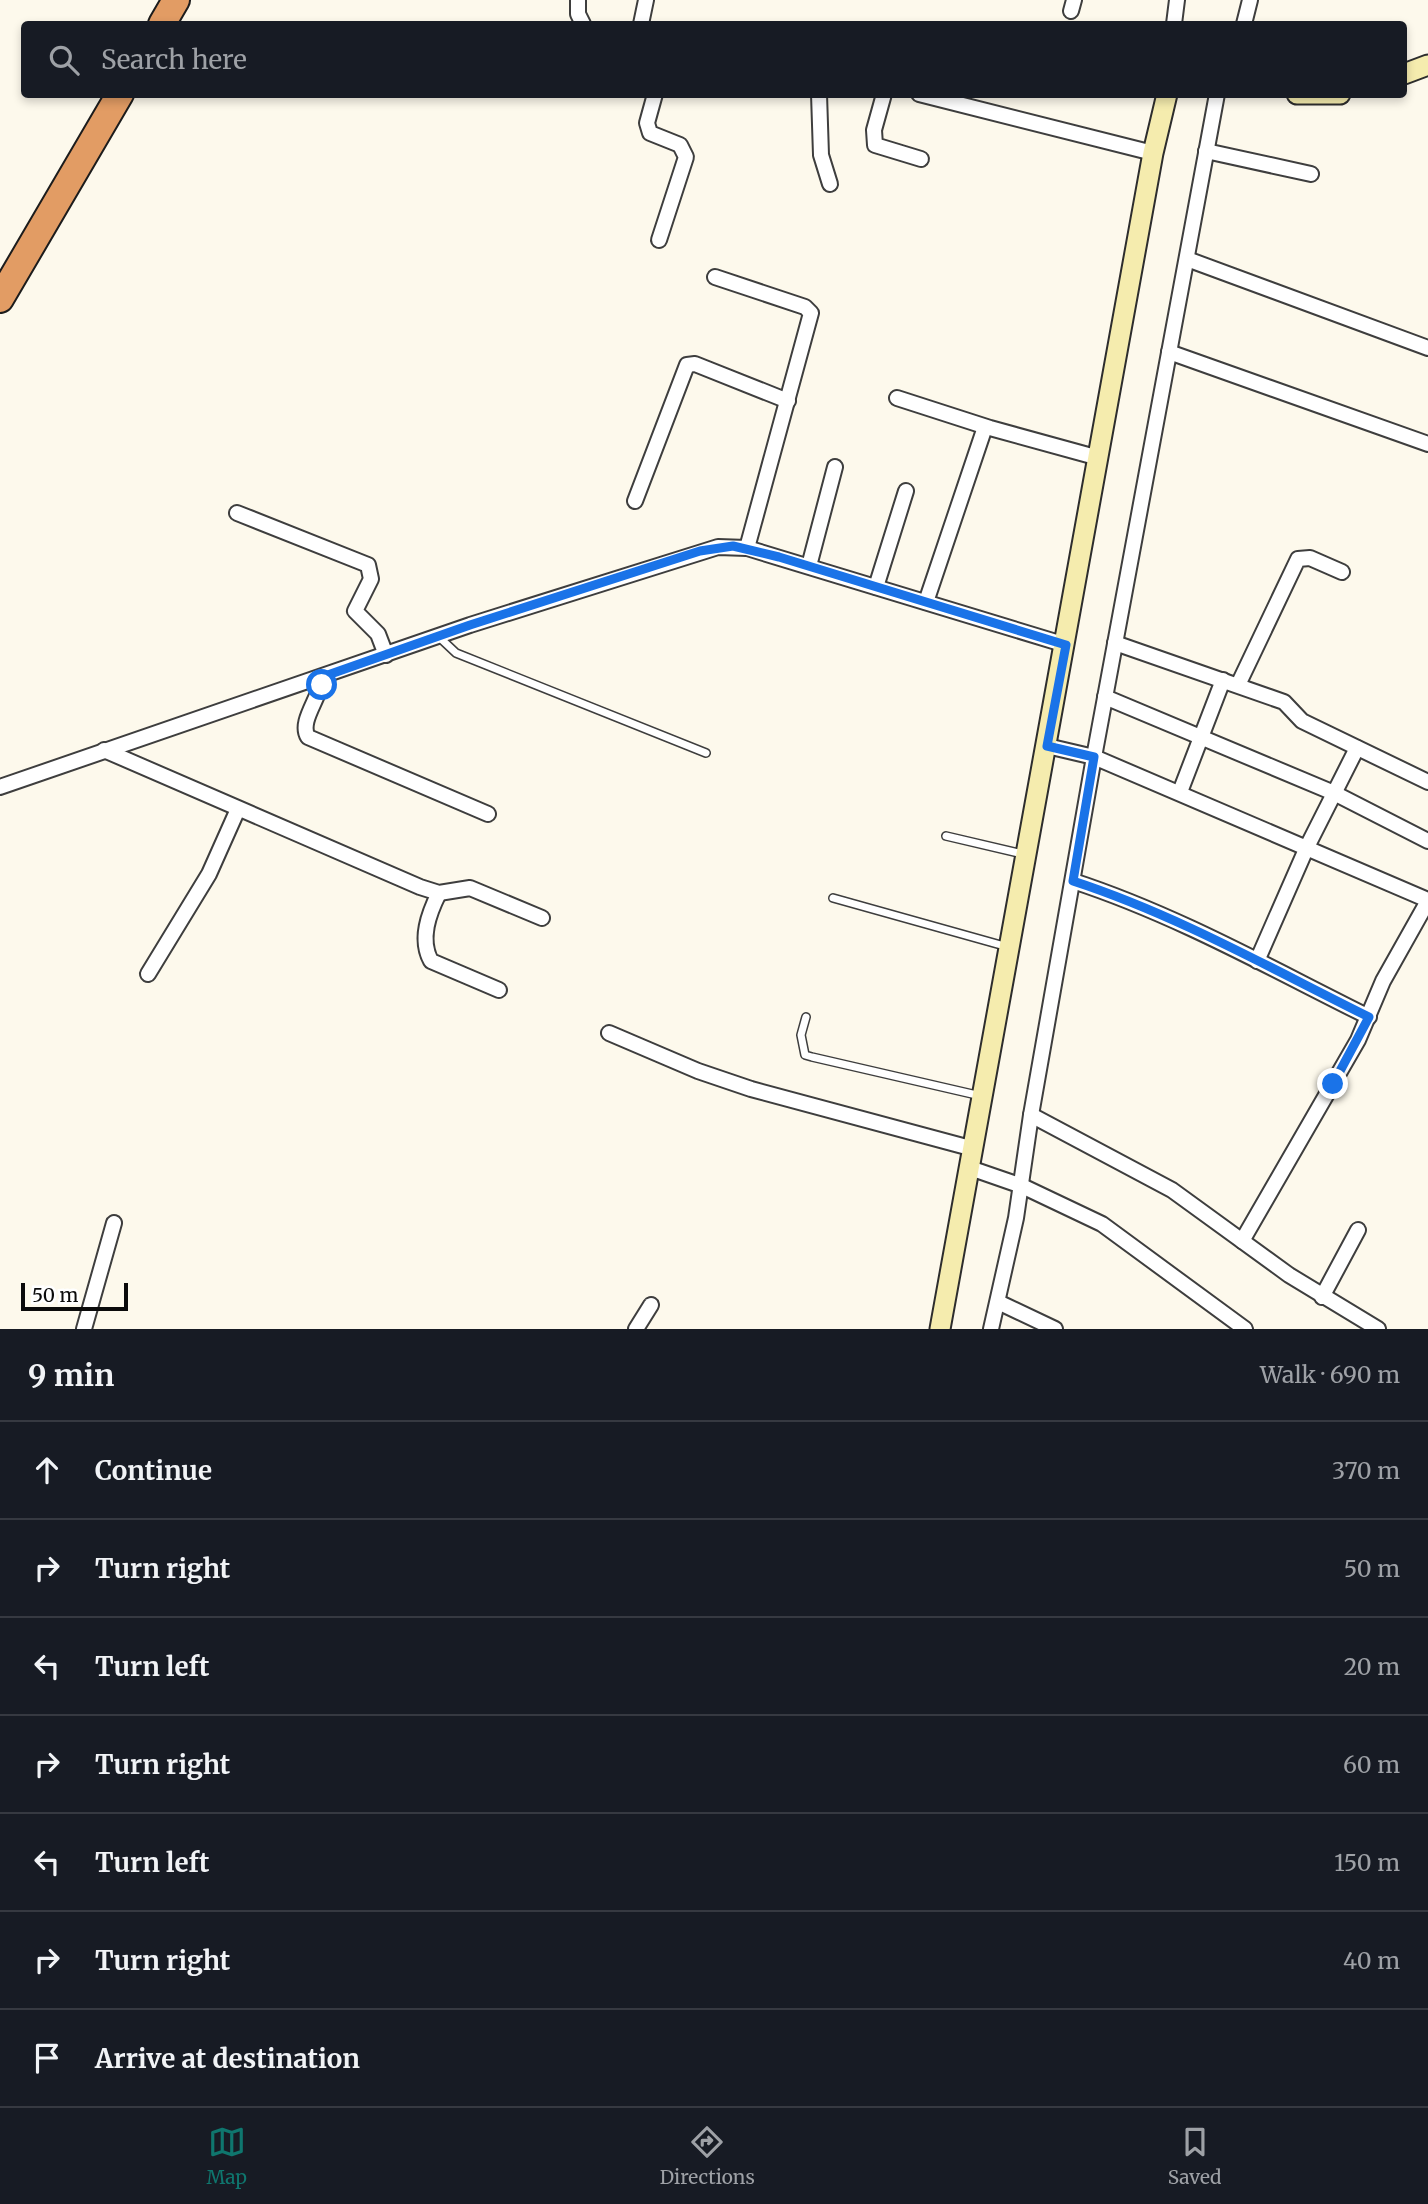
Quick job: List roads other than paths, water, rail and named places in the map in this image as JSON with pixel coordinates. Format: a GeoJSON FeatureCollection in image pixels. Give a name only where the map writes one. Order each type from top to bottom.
{"type":"FeatureCollection","features":[{"type":"Feature","properties":{"kind":"highway"},"geometry":{"type":"LineString","coordinates":[[164,21],[176,0]]}},
{"type":"Feature","properties":{"kind":"highway"},"geometry":{"type":"LineString","coordinates":[[0,299],[119,98]]}},
{"type":"Feature","properties":{"kind":"street"},"geometry":{"type":"LineString","coordinates":[[578,0],[578,14],[582,21]]}},
{"type":"Feature","properties":{"kind":"street"},"geometry":{"type":"LineString","coordinates":[[642,21],[646,0]]}},
{"type":"Feature","properties":{"kind":"street"},"geometry":{"type":"LineString","coordinates":[[1174,21],[1177,0]]}},
{"type":"Feature","properties":{"kind":"street"},"geometry":{"type":"LineString","coordinates":[[1245,21],[1250,0]]}},
{"type":"Feature","properties":{"kind":"street"},"geometry":{"type":"LineString","coordinates":[[1407,73],[1428,65]]}},
{"type":"Feature","properties":{"kind":"street"},"geometry":{"type":"LineString","coordinates":[[654,98],[647,123],[650,133],[680,145],[686,157],[659,240]]}},
{"type":"Feature","properties":{"kind":"street"},"geometry":{"type":"LineString","coordinates":[[819,98],[821,155],[830,184]]}},
{"type":"Feature","properties":{"kind":"street"},"geometry":{"type":"LineString","coordinates":[[883,98],[874,130],[875,145],[921,159]]}},
{"type":"Feature","properties":{"kind":"street"},"geometry":{"type":"LineString","coordinates":[[935,98],[1153,153]]}},
{"type":"Feature","properties":{"kind":"street"},"geometry":{"type":"LineString","coordinates":[[940,1329],[976,1163],[983,1096],[1027,855],[1053,748],[1066,645],[1153,153],[1166,98]]}},
{"type":"Feature","properties":{"kind":"street"},"geometry":{"type":"LineString","coordinates":[[991,1329],[998,1302],[1014,1184],[1031,1115],[1073,881],[1089,756],[1105,697],[1216,98]]}},
{"type":"Feature","properties":{"kind":"street"},"geometry":{"type":"LineString","coordinates":[[1206,151],[1311,174]]}},
{"type":"Feature","properties":{"kind":"street"},"geometry":{"type":"LineString","coordinates":[[1186,259],[1428,348]]}},
{"type":"Feature","properties":{"kind":"street"},"geometry":{"type":"LineString","coordinates":[[715,277],[811,310],[810,324],[747,548]]}},
{"type":"Feature","properties":{"kind":"street"},"geometry":{"type":"LineString","coordinates":[[1169,352],[1428,444]]}},
{"type":"Feature","properties":{"kind":"street"},"geometry":{"type":"LineString","coordinates":[[635,501],[687,365],[695,364],[788,401]]}},
{"type":"Feature","properties":{"kind":"street"},"geometry":{"type":"LineString","coordinates":[[897,398],[1099,458]]}},
{"type":"Feature","properties":{"kind":"street"},"geometry":{"type":"LineString","coordinates":[[926,602],[985,426]]}},
{"type":"Feature","properties":{"kind":"street"},"geometry":{"type":"LineString","coordinates":[[809,566],[835,467]]}},
{"type":"Feature","properties":{"kind":"street"},"geometry":{"type":"LineString","coordinates":[[876,587],[906,491]]}},
{"type":"Feature","properties":{"kind":"street"},"geometry":{"type":"LineString","coordinates":[[237,513],[368,565],[371,579],[355,611],[378,634],[386,655]]}},
{"type":"Feature","properties":{"kind":"street"},"geometry":{"type":"LineString","coordinates":[[0,787],[438,636],[700,551],[733,546],[809,566],[1066,645]]}},
{"type":"Feature","properties":{"kind":"street"},"geometry":{"type":"LineString","coordinates":[[1238,685],[1298,559],[1310,558],[1342,572]]}},
{"type":"Feature","properties":{"kind":"street"},"geometry":{"type":"LineString","coordinates":[[1115,643],[1284,702],[1297,719],[1428,782]]}},
{"type":"Feature","properties":{"kind":"street"},"geometry":{"type":"LineString","coordinates":[[322,677],[320,693],[306,724],[308,737],[488,814]]}},
{"type":"Feature","properties":{"kind":"street"},"geometry":{"type":"LineString","coordinates":[[1180,792],[1223,680]]}},
{"type":"Feature","properties":{"kind":"street"},"geometry":{"type":"LineString","coordinates":[[1105,697],[1334,793],[1428,841]]}},
{"type":"Feature","properties":{"kind":"street"},"geometry":{"type":"LineString","coordinates":[[1053,748],[1089,756],[1180,792],[1428,901],[1383,981],[1369,1017],[1242,1241]]}},
{"type":"Feature","properties":{"kind":"street"},"geometry":{"type":"LineString","coordinates":[[1257,961],[1307,847],[1357,748]]}},
{"type":"Feature","properties":{"kind":"street"},"geometry":{"type":"LineString","coordinates":[[104,750],[439,893],[470,888],[542,918]]}},
{"type":"Feature","properties":{"kind":"street"},"geometry":{"type":"LineString","coordinates":[[148,974],[209,874],[238,809]]}},
{"type":"Feature","properties":{"kind":"street"},"geometry":{"type":"LineString","coordinates":[[1073,881],[1142,906],[1369,1017]]}},
{"type":"Feature","properties":{"kind":"street"},"geometry":{"type":"LineString","coordinates":[[439,893],[427,923],[427,952],[431,961],[499,990]]}},
{"type":"Feature","properties":{"kind":"street"},"geometry":{"type":"LineString","coordinates":[[609,1033],[698,1071],[976,1163],[1014,1184],[1102,1224],[1245,1329]]}},
{"type":"Feature","properties":{"kind":"street"},"geometry":{"type":"LineString","coordinates":[[1031,1115],[1172,1190],[1322,1297],[1378,1329]]}},
{"type":"Feature","properties":{"kind":"street"},"geometry":{"type":"LineString","coordinates":[[83,1329],[114,1223]]}},
{"type":"Feature","properties":{"kind":"street"},"geometry":{"type":"LineString","coordinates":[[1322,1297],[1358,1230]]}},
{"type":"Feature","properties":{"kind":"street"},"geometry":{"type":"LineString","coordinates":[[998,1302],[1055,1329]]}},
{"type":"Feature","properties":{"kind":"street"},"geometry":{"type":"LineString","coordinates":[[636,1329],[651,1305]]}},
{"type":"Feature","properties":{"kind":"lane"},"geometry":{"type":"LineString","coordinates":[[438,636],[456,653],[706,753]]}},
{"type":"Feature","properties":{"kind":"lane"},"geometry":{"type":"LineString","coordinates":[[946,836],[1027,855]]}},
{"type":"Feature","properties":{"kind":"lane"},"geometry":{"type":"LineString","coordinates":[[834,898],[1010,948]]}},
{"type":"Feature","properties":{"kind":"lane"},"geometry":{"type":"LineString","coordinates":[[806,1017],[801,1035],[805,1055],[983,1096]]}}]}
